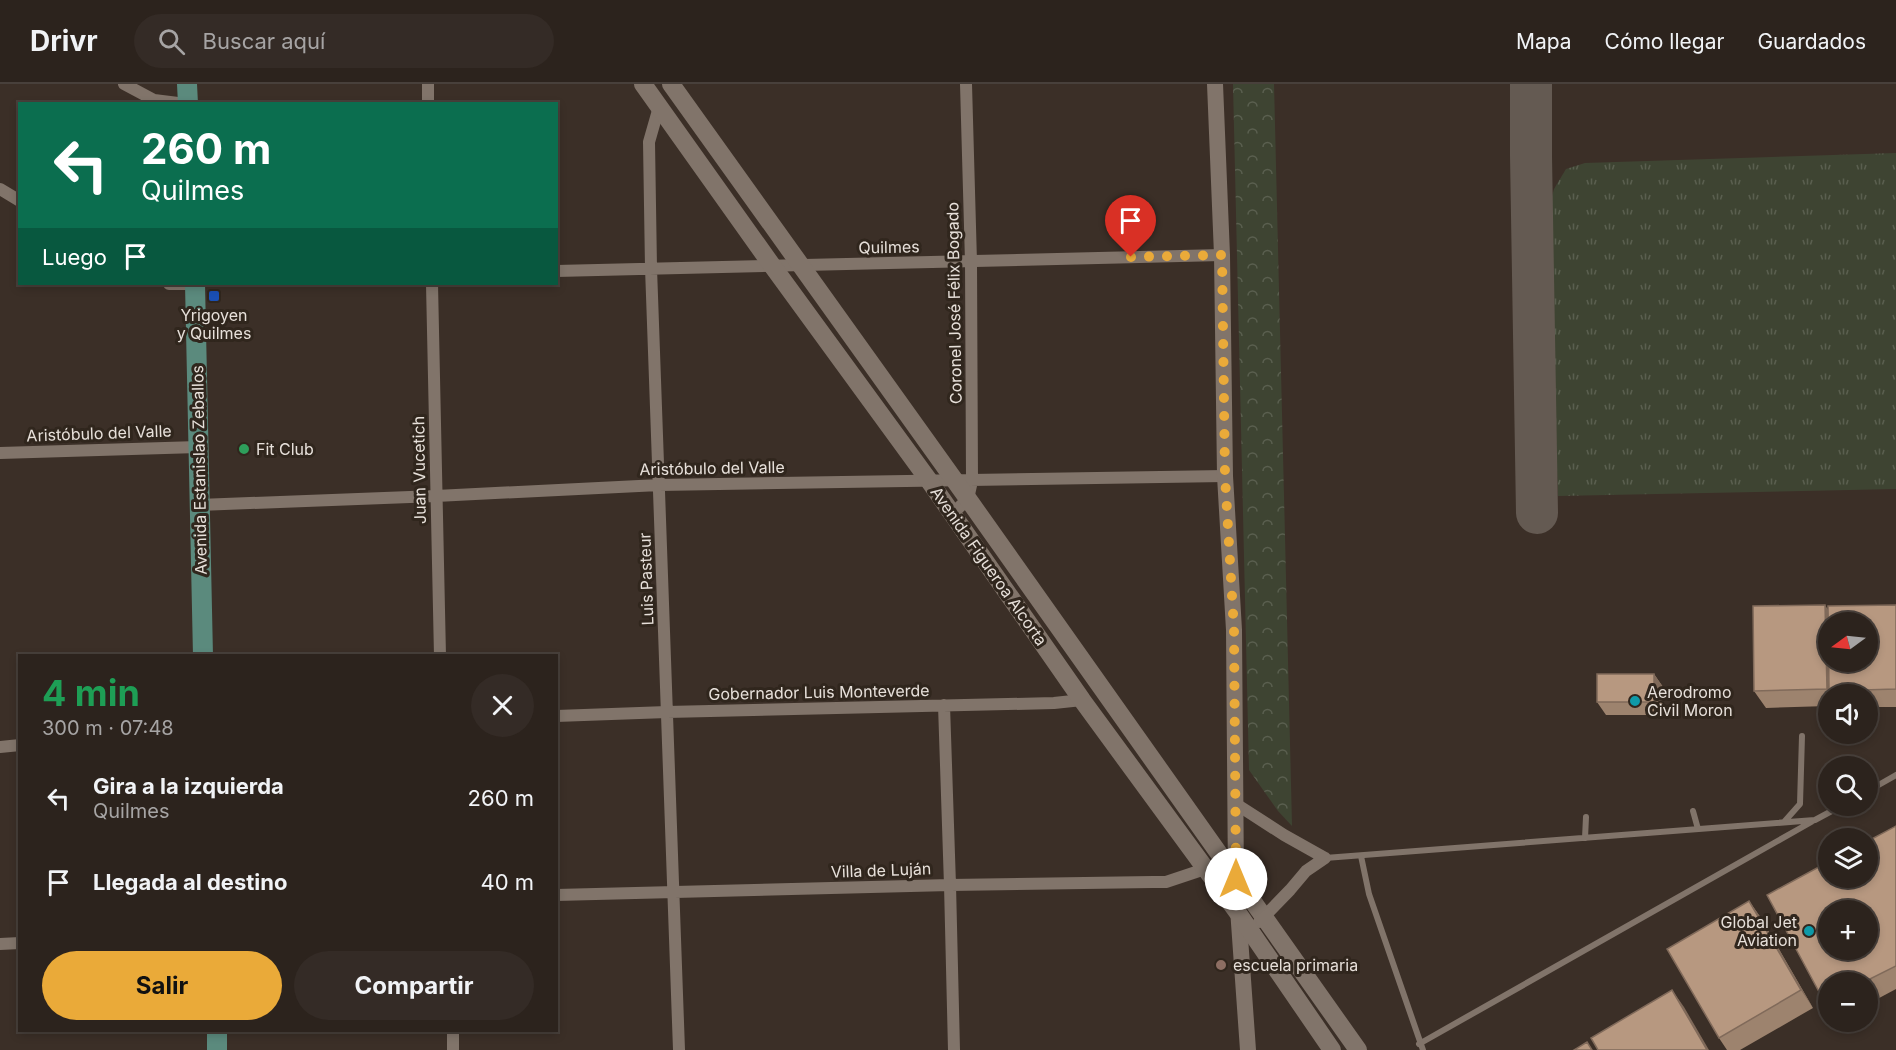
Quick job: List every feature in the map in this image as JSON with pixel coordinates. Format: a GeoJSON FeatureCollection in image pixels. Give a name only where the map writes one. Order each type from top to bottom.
{"type":"FeatureCollection","features":[{"type":"Feature","properties":{"kind":"main road"},"geometry":{"type":"LineString","coordinates":[[187,84],[187,102]]}},
{"type":"Feature","properties":{"kind":"main road","name":"Avenida Figueroa Alcorta"},"geometry":{"type":"LineString","coordinates":[[642,84],[930,482],[1082,700],[1251,931],[1332,1050]]}},
{"type":"Feature","properties":{"kind":"main road","name":"Avenida Figueroa Alcorta"},"geometry":{"type":"LineString","coordinates":[[671,84],[954,481],[970,490],[1236,879],[1358,1050]]}},
{"type":"Feature","properties":{"kind":"main road","name":"Avenida Estanislao Zeballos"},"geometry":{"type":"LineString","coordinates":[[196,285],[203,654]]}},
{"type":"Feature","properties":{"kind":"main road"},"geometry":{"type":"LineString","coordinates":[[217,1032],[217,1050]]}},
{"type":"Feature","properties":{"kind":"street"},"geometry":{"type":"LineString","coordinates":[[124,84],[154,100],[170,102]]}},
{"type":"Feature","properties":{"kind":"street"},"geometry":{"type":"LineString","coordinates":[[428,84],[428,102]]}},
{"type":"Feature","properties":{"kind":"street","name":"Coronel José Félix Bogado"},"geometry":{"type":"LineString","coordinates":[[966,84],[971,262],[970,490]]}},
{"type":"Feature","properties":{"kind":"street"},"geometry":{"type":"LineString","coordinates":[[1215,84],[1222,255],[1225,476],[1234,630],[1236,879],[1248,1050]]}},
{"type":"Feature","properties":{"kind":"street","name":"Luis Pasteur"},"geometry":{"type":"LineString","coordinates":[[659,107],[650,142],[651,268],[678,1050]]}},
{"type":"Feature","properties":{"kind":"street"},"geometry":{"type":"LineString","coordinates":[[0,189],[18,200]]}},
{"type":"Feature","properties":{"kind":"street","name":"Quilmes"},"geometry":{"type":"LineString","coordinates":[[558,271],[771,264],[971,262],[1222,255]]}},
{"type":"Feature","properties":{"kind":"street","name":"Juan Vucetich"},"geometry":{"type":"LineString","coordinates":[[432,285],[440,654]]}},
{"type":"Feature","properties":{"kind":"street","name":"Aristóbulo del Valle"},"geometry":{"type":"LineString","coordinates":[[0,453],[198,447]]}},
{"type":"Feature","properties":{"kind":"street"},"geometry":{"type":"LineString","coordinates":[[952,514],[970,490],[1225,476]]}},
{"type":"Feature","properties":{"kind":"street","name":"Aristóbulo del Valle"},"geometry":{"type":"LineString","coordinates":[[199,505],[659,485],[954,481]]}},
{"type":"Feature","properties":{"kind":"street","name":"Gobernador Luis Monteverde"},"geometry":{"type":"LineString","coordinates":[[558,716],[667,711],[1054,704],[1082,700]]}},
{"type":"Feature","properties":{"kind":"street"},"geometry":{"type":"LineString","coordinates":[[944,705],[954,1050]]}},
{"type":"Feature","properties":{"kind":"street"},"geometry":{"type":"LineString","coordinates":[[0,747],[18,745]]}},
{"type":"Feature","properties":{"kind":"street"},"geometry":{"type":"LineString","coordinates":[[1236,804],[1325,858],[1306,871],[1251,931]]}},
{"type":"Feature","properties":{"kind":"street","name":"Villa de Luján"},"geometry":{"type":"LineString","coordinates":[[558,895],[1166,882],[1204,869]]}},
{"type":"Feature","properties":{"kind":"street"},"geometry":{"type":"LineString","coordinates":[[0,944],[18,943]]}},
{"type":"Feature","properties":{"kind":"street"},"geometry":{"type":"LineString","coordinates":[[453,1032],[453,1050]]}},
{"type":"Feature","properties":{"kind":"lane"},"geometry":{"type":"LineString","coordinates":[[1784,822],[1800,804],[1802,736]]}},
{"type":"Feature","properties":{"kind":"lane"},"geometry":{"type":"LineString","coordinates":[[1878,783],[1896,775]]}},
{"type":"Feature","properties":{"kind":"lane"},"geometry":{"type":"LineString","coordinates":[[1693,811],[1698,829]]}},
{"type":"Feature","properties":{"kind":"lane"},"geometry":{"type":"LineString","coordinates":[[1361,856],[1369,894],[1421,1047],[1822,816]]}},
{"type":"Feature","properties":{"kind":"lane"},"geometry":{"type":"LineString","coordinates":[[1585,838],[1586,818]]}},
{"type":"Feature","properties":{"kind":"lane"},"geometry":{"type":"LineString","coordinates":[[1325,858],[1815,820]]}},
{"type":"Feature","properties":{"kind":"green space"},"geometry":{"type":"Polygon","coordinates":[[[1233,84],[1274,84],[1292,826],[1278,811],[1249,770],[1233,84]]]}},
{"type":"Feature","properties":{"kind":"green space"},"geometry":{"type":"Polygon","coordinates":[[[1896,153],[1896,489],[1558,496],[1547,215],[1554,189],[1566,169],[1585,163],[1896,153]]]}},
{"type":"Feature","properties":{"kind":"building"},"geometry":{"type":"Polygon","coordinates":[[[1825,605],[1825,612],[1818,612],[1818,672],[1827,672],[1827,684],[1818,684],[1818,689],[1754,691],[1753,606],[1825,605]]]}},
{"type":"Feature","properties":{"kind":"building"},"geometry":{"type":"Polygon","coordinates":[[[1896,605],[1896,689],[1878,690],[1878,684],[1829,684],[1829,672],[1878,672],[1878,612],[1828,612],[1828,606],[1896,605]]]}},
{"type":"Feature","properties":{"kind":"building"},"geometry":{"type":"Polygon","coordinates":[[[1597,674],[1654,674],[1654,702],[1597,702],[1597,674]]]}},
{"type":"Feature","properties":{"kind":"building"},"geometry":{"type":"Polygon","coordinates":[[[1896,826],[1896,966],[1878,975],[1878,972],[1818,972],[1818,990],[1767,895],[1818,867],[1818,888],[1878,888],[1878,836],[1896,826]]]}},
{"type":"Feature","properties":{"kind":"building"},"geometry":{"type":"Polygon","coordinates":[[[1749,901],[1801,990],[1719,1038],[1667,949],[1749,901]]]}},
{"type":"Feature","properties":{"kind":"building"},"geometry":{"type":"Polygon","coordinates":[[[1672,990],[1707,1050],[1598,1050],[1591,1038],[1672,990]]]}},
{"type":"Feature","properties":{"kind":"building"},"geometry":{"type":"Polygon","coordinates":[[[1587,1042],[1592,1050],[1574,1050],[1587,1042]]]}},
{"type":"Feature","properties":{"kind":"taxiway"},"geometry":{"type":"LineString","coordinates":[[1531,84],[1537,513]]}},
{"type":"Feature","properties":{"kind":"place","name":"Yrigoyen y Quilmes"},"geometry":{"type":"Point","coordinates":[214,296]}},
{"type":"Feature","properties":{"kind":"place","name":"Fit Club"},"geometry":{"type":"Point","coordinates":[244,449]}},
{"type":"Feature","properties":{"kind":"place","name":"Aerodromo Civil Moron"},"geometry":{"type":"Point","coordinates":[1635,701]}},
{"type":"Feature","properties":{"kind":"place","name":"Global Jet Aviation"},"geometry":{"type":"Point","coordinates":[1809,931]}},
{"type":"Feature","properties":{"kind":"place","name":"escuela primaria"},"geometry":{"type":"Point","coordinates":[1221,965]}},
{"type":"Feature","properties":{"kind":"route"},"geometry":{"type":"LineString","coordinates":[[1131,257],[1222,255],[1225,476],[1234,630],[1236,879]]}}]}
